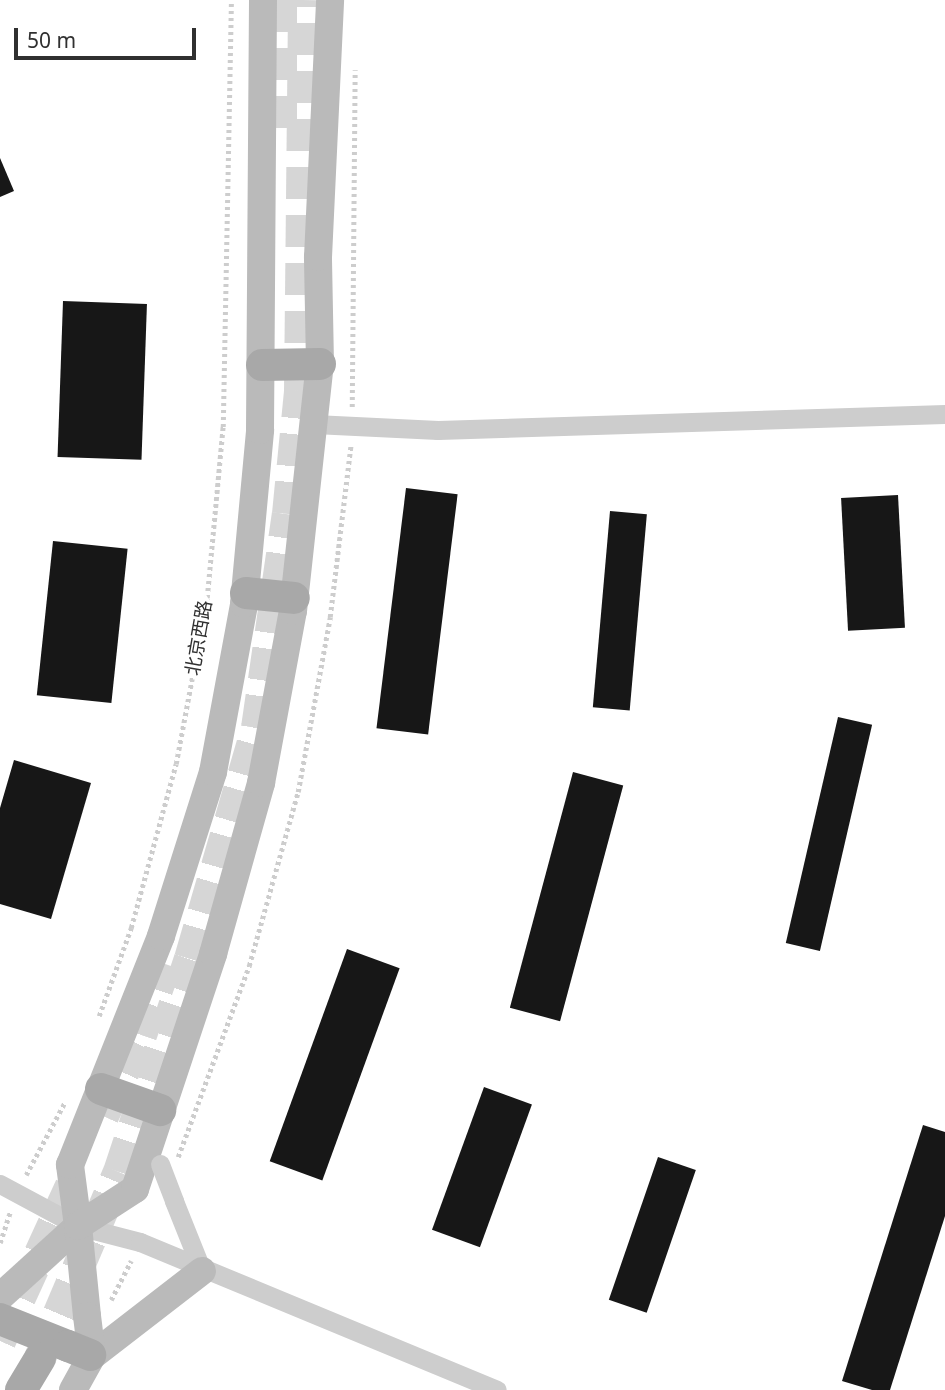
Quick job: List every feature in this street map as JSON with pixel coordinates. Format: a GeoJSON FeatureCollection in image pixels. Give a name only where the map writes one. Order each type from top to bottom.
{"type":"FeatureCollection","features":[{"type":"Feature","properties":{"kind":"main road"},"geometry":{"type":"LineString","coordinates":[[73,1390],[72,1354],[87,1316],[70,1165],[161,936],[213,772],[246,593],[262,365],[263,0]]}},
{"type":"Feature","properties":{"kind":"main road"},"geometry":{"type":"LineString","coordinates":[[0,1297],[78,1226],[135,1189],[155,1152],[160,1110],[213,954],[261,783],[294,598],[320,364],[318,257],[330,0]]}},
{"type":"Feature","properties":{"kind":"main road"},"geometry":{"type":"LineString","coordinates":[[262,365],[320,364]]}},
{"type":"Feature","properties":{"kind":"main road"},"geometry":{"type":"LineString","coordinates":[[246,593],[294,598]]}},
{"type":"Feature","properties":{"kind":"main road"},"geometry":{"type":"LineString","coordinates":[[101,1090],[160,1110]]}},
{"type":"Feature","properties":{"kind":"main road"},"geometry":{"type":"LineString","coordinates":[[21,1390],[72,1354],[128,1330],[202,1271]]}},
{"type":"Feature","properties":{"kind":"main road"},"geometry":{"type":"LineString","coordinates":[[0,1319],[72,1354]]}},
{"type":"Feature","properties":{"kind":"street"},"geometry":{"type":"LineString","coordinates":[[314,424],[438,430],[945,414]]}},
{"type":"Feature","properties":{"kind":"street"},"geometry":{"type":"LineString","coordinates":[[155,1152],[202,1271]]}},
{"type":"Feature","properties":{"kind":"street"},"geometry":{"type":"LineString","coordinates":[[9,1188],[78,1226],[140,1242],[202,1271],[497,1390]]}},
{"type":"Feature","properties":{"kind":"path","name":"北京西路"},"geometry":{"type":"LineString","coordinates":[[95,1027],[131,928],[176,764],[207,598],[223,427],[231,0]]}},
{"type":"Feature","properties":{"kind":"path"},"geometry":{"type":"LineString","coordinates":[[0,1242],[9,1188],[66,1100]]}},
{"type":"Feature","properties":{"kind":"building"},"geometry":{"type":"Polygon","coordinates":[[[0,158],[14,191],[0,197],[0,158]]]}},
{"type":"Feature","properties":{"kind":"building"},"geometry":{"type":"Polygon","coordinates":[[[63,301],[147,304],[142,460],[58,457],[63,301]]]}},
{"type":"Feature","properties":{"kind":"building"},"geometry":{"type":"Polygon","coordinates":[[[406,488],[458,494],[428,735],[377,728],[406,488]]]}},
{"type":"Feature","properties":{"kind":"building"},"geometry":{"type":"Polygon","coordinates":[[[898,495],[905,628],[848,631],[841,498],[898,495]]]}},
{"type":"Feature","properties":{"kind":"building"},"geometry":{"type":"Polygon","coordinates":[[[610,511],[647,514],[630,710],[593,707],[610,511]]]}},
{"type":"Feature","properties":{"kind":"building"},"geometry":{"type":"Polygon","coordinates":[[[53,541],[128,549],[111,703],[37,695],[53,541]]]}},
{"type":"Feature","properties":{"kind":"building"},"geometry":{"type":"Polygon","coordinates":[[[838,717],[872,725],[820,951],[786,943],[838,717]]]}},
{"type":"Feature","properties":{"kind":"building"},"geometry":{"type":"Polygon","coordinates":[[[14,760],[91,783],[51,919],[0,904],[0,808],[14,760]]]}},
{"type":"Feature","properties":{"kind":"building"},"geometry":{"type":"Polygon","coordinates":[[[573,772],[623,785],[560,1021],[510,1008],[573,772]]]}},
{"type":"Feature","properties":{"kind":"building"},"geometry":{"type":"Polygon","coordinates":[[[347,949],[400,968],[322,1181],[270,1161],[347,949]]]}},
{"type":"Feature","properties":{"kind":"building"},"geometry":{"type":"Polygon","coordinates":[[[484,1087],[532,1104],[480,1247],[432,1230],[484,1087]]]}},
{"type":"Feature","properties":{"kind":"building"},"geometry":{"type":"Polygon","coordinates":[[[923,1125],[945,1132],[945,1216],[890,1390],[872,1390],[842,1381],[923,1125]]]}},
{"type":"Feature","properties":{"kind":"building"},"geometry":{"type":"Polygon","coordinates":[[[658,1157],[696,1170],[647,1313],[609,1300],[658,1157]]]}},
{"type":"Feature","properties":{"kind":"tunnel"},"geometry":{"type":"LineString","coordinates":[[281,0],[281,128]]}},
{"type":"Feature","properties":{"kind":"tunnel"},"geometry":{"type":"LineString","coordinates":[[40,1358],[119,1172],[190,959],[257,728],[288,514],[300,391],[304,0]]}},
{"type":"Feature","properties":{"kind":"tunnel"},"geometry":{"type":"LineString","coordinates":[[103,1116],[141,1035],[166,964]]}},
{"type":"Feature","properties":{"kind":"tunnel"},"geometry":{"type":"LineString","coordinates":[[0,1341],[71,1186]]}}]}
